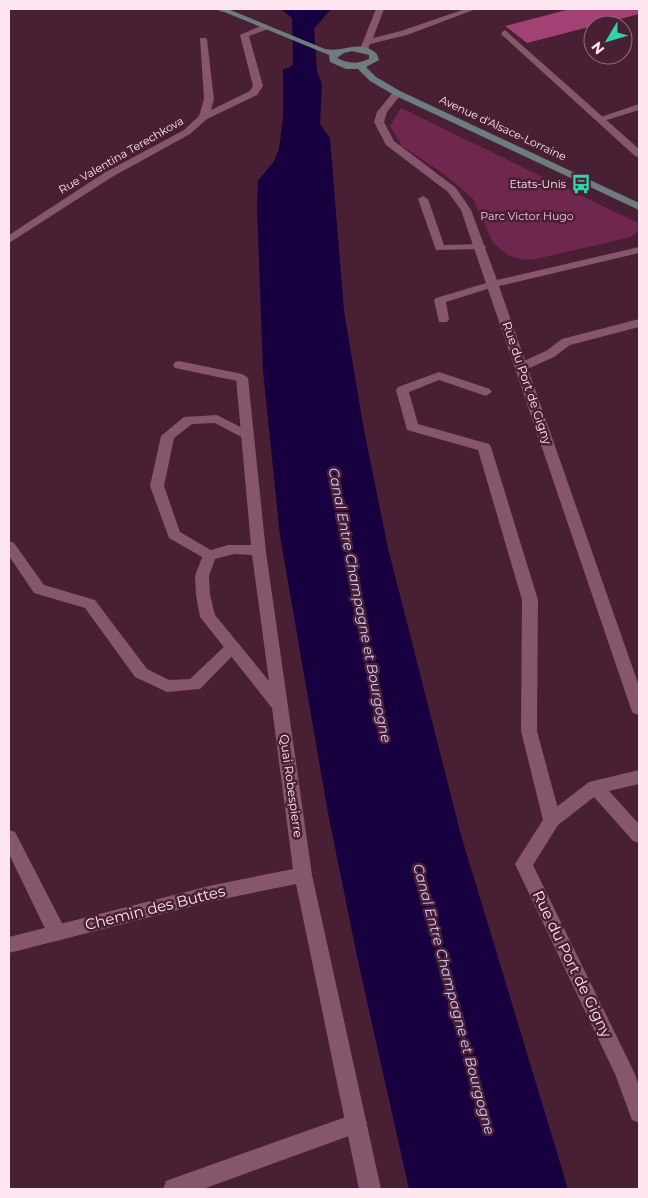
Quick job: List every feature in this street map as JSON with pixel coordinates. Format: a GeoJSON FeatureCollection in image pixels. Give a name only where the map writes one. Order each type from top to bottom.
{"type":"FeatureCollection","features":[{"type":"Feature","properties":{"kind":"main road"},"geometry":{"type":"LineString","coordinates":[[221,9],[322,51],[334,54],[343,50],[365,46],[373,54],[374,60],[360,66],[340,64],[333,60],[334,54]]}},
{"type":"Feature","properties":{"kind":"main road","name":"Avenue d'Alsace-Lorraine"},"geometry":{"type":"LineString","coordinates":[[360,66],[373,79],[397,93],[639,207]]}},
{"type":"Feature","properties":{"kind":"street"},"geometry":{"type":"LineString","coordinates":[[365,46],[380,9]]}},
{"type":"Feature","properties":{"kind":"street"},"geometry":{"type":"LineString","coordinates":[[365,46],[472,9]]}},
{"type":"Feature","properties":{"kind":"street","name":"Rue Valentina Terechkova"},"geometry":{"type":"LineString","coordinates":[[9,240],[108,175],[187,132],[204,117],[254,93],[258,86],[244,35],[265,27]]}},
{"type":"Feature","properties":{"kind":"street"},"geometry":{"type":"LineString","coordinates":[[504,33],[639,154]]}},
{"type":"Feature","properties":{"kind":"street"},"geometry":{"type":"LineString","coordinates":[[203,40],[209,99],[204,117]]}},
{"type":"Feature","properties":{"kind":"street","name":"Rue du Port de Gigny"},"geometry":{"type":"LineString","coordinates":[[397,93],[382,112],[379,122],[383,133],[399,151],[452,190],[466,210],[639,709]]}},
{"type":"Feature","properties":{"kind":"street"},"geometry":{"type":"LineString","coordinates":[[600,118],[639,107]]}},
{"type":"Feature","properties":{"kind":"street"},"geometry":{"type":"LineString","coordinates":[[423,199],[440,248],[480,246]]}},
{"type":"Feature","properties":{"kind":"street"},"geometry":{"type":"LineString","coordinates":[[443,319],[440,300],[493,284],[639,250]]}},
{"type":"Feature","properties":{"kind":"street"},"geometry":{"type":"LineString","coordinates":[[521,367],[550,354],[566,342],[639,323]]}},
{"type":"Feature","properties":{"kind":"street","name":"Quai Robespierre"},"geometry":{"type":"LineString","coordinates":[[179,365],[242,378],[259,552],[303,875],[358,1123],[370,1189]]}},
{"type":"Feature","properties":{"kind":"street"},"geometry":{"type":"LineString","coordinates":[[486,392],[439,376],[402,390],[412,427],[484,447],[530,600],[529,731],[552,820],[595,787],[639,777]]}},
{"type":"Feature","properties":{"kind":"street"},"geometry":{"type":"LineString","coordinates":[[209,556],[174,535],[157,486],[168,436],[189,420],[217,419],[247,436]]}},
{"type":"Feature","properties":{"kind":"street"},"geometry":{"type":"LineString","coordinates":[[9,546],[39,589],[90,604],[141,673],[167,686],[194,685],[233,647]]}},
{"type":"Feature","properties":{"kind":"street"},"geometry":{"type":"LineString","coordinates":[[259,552],[245,547],[225,549],[209,556],[202,576],[203,596],[208,617],[280,706]]}},
{"type":"Feature","properties":{"kind":"street"},"geometry":{"type":"LineString","coordinates":[[595,787],[639,836]]}},
{"type":"Feature","properties":{"kind":"street","name":"Rue du Port de Gigny"},"geometry":{"type":"LineString","coordinates":[[552,820],[524,864],[624,1072],[639,1113]]}},
{"type":"Feature","properties":{"kind":"street"},"geometry":{"type":"LineString","coordinates":[[9,837],[57,933]]}},
{"type":"Feature","properties":{"kind":"street","name":"Chemin des Buttes"},"geometry":{"type":"LineString","coordinates":[[9,946],[212,893],[303,875]]}},
{"type":"Feature","properties":{"kind":"street"},"geometry":{"type":"LineString","coordinates":[[174,1189],[358,1123]]}},
{"type":"Feature","properties":{"kind":"green space","name":"Parc Victor Hugo"},"geometry":{"type":"Polygon","coordinates":[[[401,108],[638,223],[638,231],[631,237],[536,259],[523,260],[508,255],[493,243],[473,199],[444,174],[402,146],[390,126],[401,108]]]}},
{"type":"Feature","properties":{"kind":"shaded area"},"geometry":{"type":"Polygon","coordinates":[[[570,9],[639,9],[639,14],[633,16],[583,15],[583,28],[527,43],[505,26],[570,9]]]}},
{"type":"Feature","properties":{"kind":"water","name":"Canal Entre Champagne et Bourgogne"},"geometry":{"type":"Polygon","coordinates":[[[281,9],[331,9],[314,29],[317,71],[322,84],[320,124],[330,138],[344,311],[364,430],[388,548],[461,835],[568,1189],[409,1189],[358,961],[328,813],[280,536],[263,371],[257,206],[258,181],[274,161],[279,149],[283,117],[283,69],[289,68],[293,64],[292,18],[281,9]]]}},
{"type":"Feature","properties":{"kind":"place","name":"Etats-Unis"},"geometry":{"type":"Point","coordinates":[581,184]}}]}
